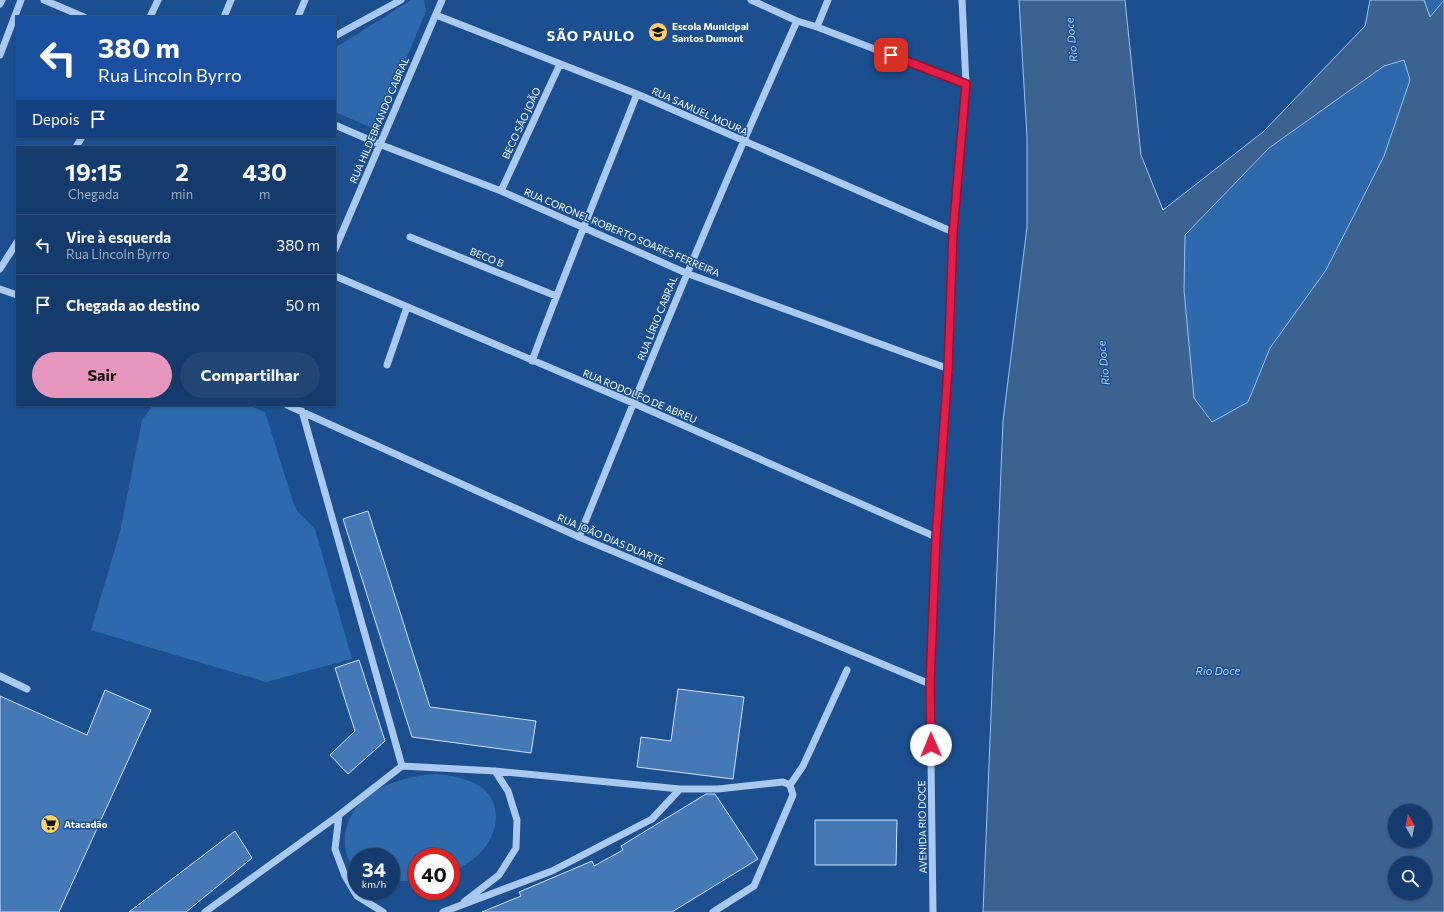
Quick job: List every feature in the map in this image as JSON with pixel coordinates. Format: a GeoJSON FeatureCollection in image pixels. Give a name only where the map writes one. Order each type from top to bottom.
{"type":"FeatureCollection","features":[{"type":"Feature","properties":{"kind":"street"},"geometry":{"type":"LineString","coordinates":[[0,4],[2,0]]}},
{"type":"Feature","properties":{"kind":"street"},"geometry":{"type":"LineString","coordinates":[[0,55],[21,0]]}},
{"type":"Feature","properties":{"kind":"street"},"geometry":{"type":"LineString","coordinates":[[44,0],[82,16]]}},
{"type":"Feature","properties":{"kind":"street"},"geometry":{"type":"LineString","coordinates":[[150,16],[158,0]]}},
{"type":"Feature","properties":{"kind":"street"},"geometry":{"type":"LineString","coordinates":[[224,16],[231,0]]}},
{"type":"Feature","properties":{"kind":"street"},"geometry":{"type":"LineString","coordinates":[[298,16],[305,0]]}},
{"type":"Feature","properties":{"kind":"street"},"geometry":{"type":"LineString","coordinates":[[336,35],[401,0]]}},
{"type":"Feature","properties":{"kind":"street","name":"RUA HILDEBRANDO CABRAL"},"geometry":{"type":"LineString","coordinates":[[336,247],[442,0]]}},
{"type":"Feature","properties":{"kind":"street"},"geometry":{"type":"LineString","coordinates":[[751,0],[797,21],[817,27],[966,84]]}},
{"type":"Feature","properties":{"kind":"street"},"geometry":{"type":"LineString","coordinates":[[817,27],[828,0]]}},
{"type":"Feature","properties":{"kind":"street","name":"AVENIDA RIO DOCE"},"geometry":{"type":"LineString","coordinates":[[933,912],[930,684],[936,537],[948,369],[953,232],[966,84],[962,0]]}},
{"type":"Feature","properties":{"kind":"street","name":"RUA SAMUEL MOURA"},"geometry":{"type":"LineString","coordinates":[[436,15],[637,94],[953,232]]}},
{"type":"Feature","properties":{"kind":"street","name":"RUA LÍRIO CABRAL"},"geometry":{"type":"LineString","coordinates":[[579,537],[686,272],[742,141],[797,21]]}},
{"type":"Feature","properties":{"kind":"street","name":"BECO SÃO JOÃO"},"geometry":{"type":"LineString","coordinates":[[501,191],[560,64]]}},
{"type":"Feature","properties":{"kind":"street"},"geometry":{"type":"LineString","coordinates":[[532,361],[556,296],[637,94]]}},
{"type":"Feature","properties":{"kind":"street","name":"RUA CORONEL ROBERTO SOARES FERREIRA"},"geometry":{"type":"LineString","coordinates":[[336,125],[379,144],[501,191],[686,272],[948,369]]}},
{"type":"Feature","properties":{"kind":"street","name":"BECO B"},"geometry":{"type":"LineString","coordinates":[[410,237],[556,296]]}},
{"type":"Feature","properties":{"kind":"street"},"geometry":{"type":"LineString","coordinates":[[0,269],[16,244]]}},
{"type":"Feature","properties":{"kind":"street","name":"RUA RODOLFO DE ABREU"},"geometry":{"type":"LineString","coordinates":[[336,276],[633,404],[936,537]]}},
{"type":"Feature","properties":{"kind":"street"},"geometry":{"type":"LineString","coordinates":[[0,289],[16,296]]}},
{"type":"Feature","properties":{"kind":"street"},"geometry":{"type":"LineString","coordinates":[[387,366],[407,307]]}},
{"type":"Feature","properties":{"kind":"street","name":"RUA JOÃO DIAS DUARTE"},"geometry":{"type":"LineString","coordinates":[[290,406],[579,537],[930,684]]}},
{"type":"Feature","properties":{"kind":"street"},"geometry":{"type":"LineString","coordinates":[[302,411],[402,766]]}},
{"type":"Feature","properties":{"kind":"street"},"geometry":{"type":"LineString","coordinates":[[790,785],[803,766],[847,670]]}},
{"type":"Feature","properties":{"kind":"street"},"geometry":{"type":"LineString","coordinates":[[0,676],[27,689]]}},
{"type":"Feature","properties":{"kind":"street"},"geometry":{"type":"LineString","coordinates":[[205,912],[340,815],[402,766],[495,771],[680,789],[718,789],[783,782],[790,785],[794,795],[754,886],[713,912]]}},
{"type":"Feature","properties":{"kind":"street"},"geometry":{"type":"LineString","coordinates":[[459,906],[498,875],[516,848],[517,820],[508,791],[495,771]]}},
{"type":"Feature","properties":{"kind":"street"},"geometry":{"type":"LineString","coordinates":[[444,912],[552,871],[652,819],[680,789]]}},
{"type":"Feature","properties":{"kind":"street"},"geometry":{"type":"LineString","coordinates":[[340,815],[335,849],[345,876],[357,896],[383,912]]}},
{"type":"Feature","properties":{"kind":"shaded area"},"geometry":{"type":"Polygon","coordinates":[[[411,0],[424,0],[426,11],[379,124],[370,127],[336,112],[336,47],[411,0]]]}},
{"type":"Feature","properties":{"kind":"shaded area"},"geometry":{"type":"Polygon","coordinates":[[[1424,0],[1443,0],[1430,17],[1424,0]]]}},
{"type":"Feature","properties":{"kind":"shaded area"},"geometry":{"type":"Polygon","coordinates":[[[1404,60],[1410,80],[1384,156],[1326,270],[1270,348],[1248,402],[1212,422],[1194,398],[1184,290],[1185,235],[1269,148],[1384,65],[1404,60]]]}},
{"type":"Feature","properties":{"kind":"shaded area"},"geometry":{"type":"Polygon","coordinates":[[[152,406],[250,406],[265,412],[294,505],[298,512],[315,529],[352,659],[266,682],[91,630],[120,532],[142,420],[152,406]]]}},
{"type":"Feature","properties":{"kind":"shaded area"},"geometry":{"type":"Polygon","coordinates":[[[437,774],[460,778],[471,781],[481,787],[488,794],[493,802],[496,820],[491,838],[479,854],[460,868],[460,848],[408,848],[408,881],[400,881],[400,848],[348,848],[348,857],[345,842],[347,826],[354,812],[363,800],[390,784],[421,776],[437,774]]]}},
{"type":"Feature","properties":{"kind":"water","name":"Rio Doce"},"geometry":{"type":"Polygon","coordinates":[[[1019,0],[1125,0],[1141,155],[1163,210],[1263,132],[1365,26],[1370,0],[1424,0],[1430,17],[1444,0],[1444,912],[983,912],[1003,421],[1027,227],[1027,137],[1019,0]],[[1404,60],[1384,66],[1269,148],[1185,235],[1184,290],[1194,398],[1212,422],[1248,402],[1270,348],[1326,270],[1384,156],[1410,80],[1404,60]]]}},
{"type":"Feature","properties":{"kind":"building"},"geometry":{"type":"Polygon","coordinates":[[[368,511],[430,707],[536,721],[531,753],[412,737],[343,519],[368,511]]]}},
{"type":"Feature","properties":{"kind":"building"},"geometry":{"type":"Polygon","coordinates":[[[359,660],[385,741],[348,774],[330,755],[355,731],[335,668],[359,660]]]}},
{"type":"Feature","properties":{"kind":"building"},"geometry":{"type":"Polygon","coordinates":[[[678,689],[744,697],[733,779],[637,767],[641,737],[671,741],[678,689]]]}},
{"type":"Feature","properties":{"kind":"building","name":"Atacadão"},"geometry":{"type":"Polygon","coordinates":[[[105,690],[151,710],[59,912],[0,912],[0,696],[87,735],[105,690]]]}},
{"type":"Feature","properties":{"kind":"building"},"geometry":{"type":"Polygon","coordinates":[[[706,794],[715,794],[758,859],[672,912],[482,912],[521,896],[519,892],[592,861],[594,866],[623,850],[621,846],[706,794]]]}},
{"type":"Feature","properties":{"kind":"building"},"geometry":{"type":"Polygon","coordinates":[[[815,820],[897,820],[896,865],[815,865],[815,820]]]}},
{"type":"Feature","properties":{"kind":"building"},"geometry":{"type":"Polygon","coordinates":[[[235,831],[252,858],[186,912],[129,912],[235,831]]]}},
{"type":"Feature","properties":{"kind":"place","name":"Escola Municipal Santos Dumont"},"geometry":{"type":"Point","coordinates":[658,32]}},
{"type":"Feature","properties":{"kind":"place","name":"Atacadão"},"geometry":{"type":"Point","coordinates":[50,824]}},
{"type":"Feature","properties":{"kind":"district","name":"SÃO PAULO"},"geometry":{"type":"Point","coordinates":[591,35]}},
{"type":"Feature","properties":{"kind":"route"},"geometry":{"type":"LineString","coordinates":[[891,55],[966,84],[953,232],[948,369],[936,537],[930,684],[931,745]]}}]}
